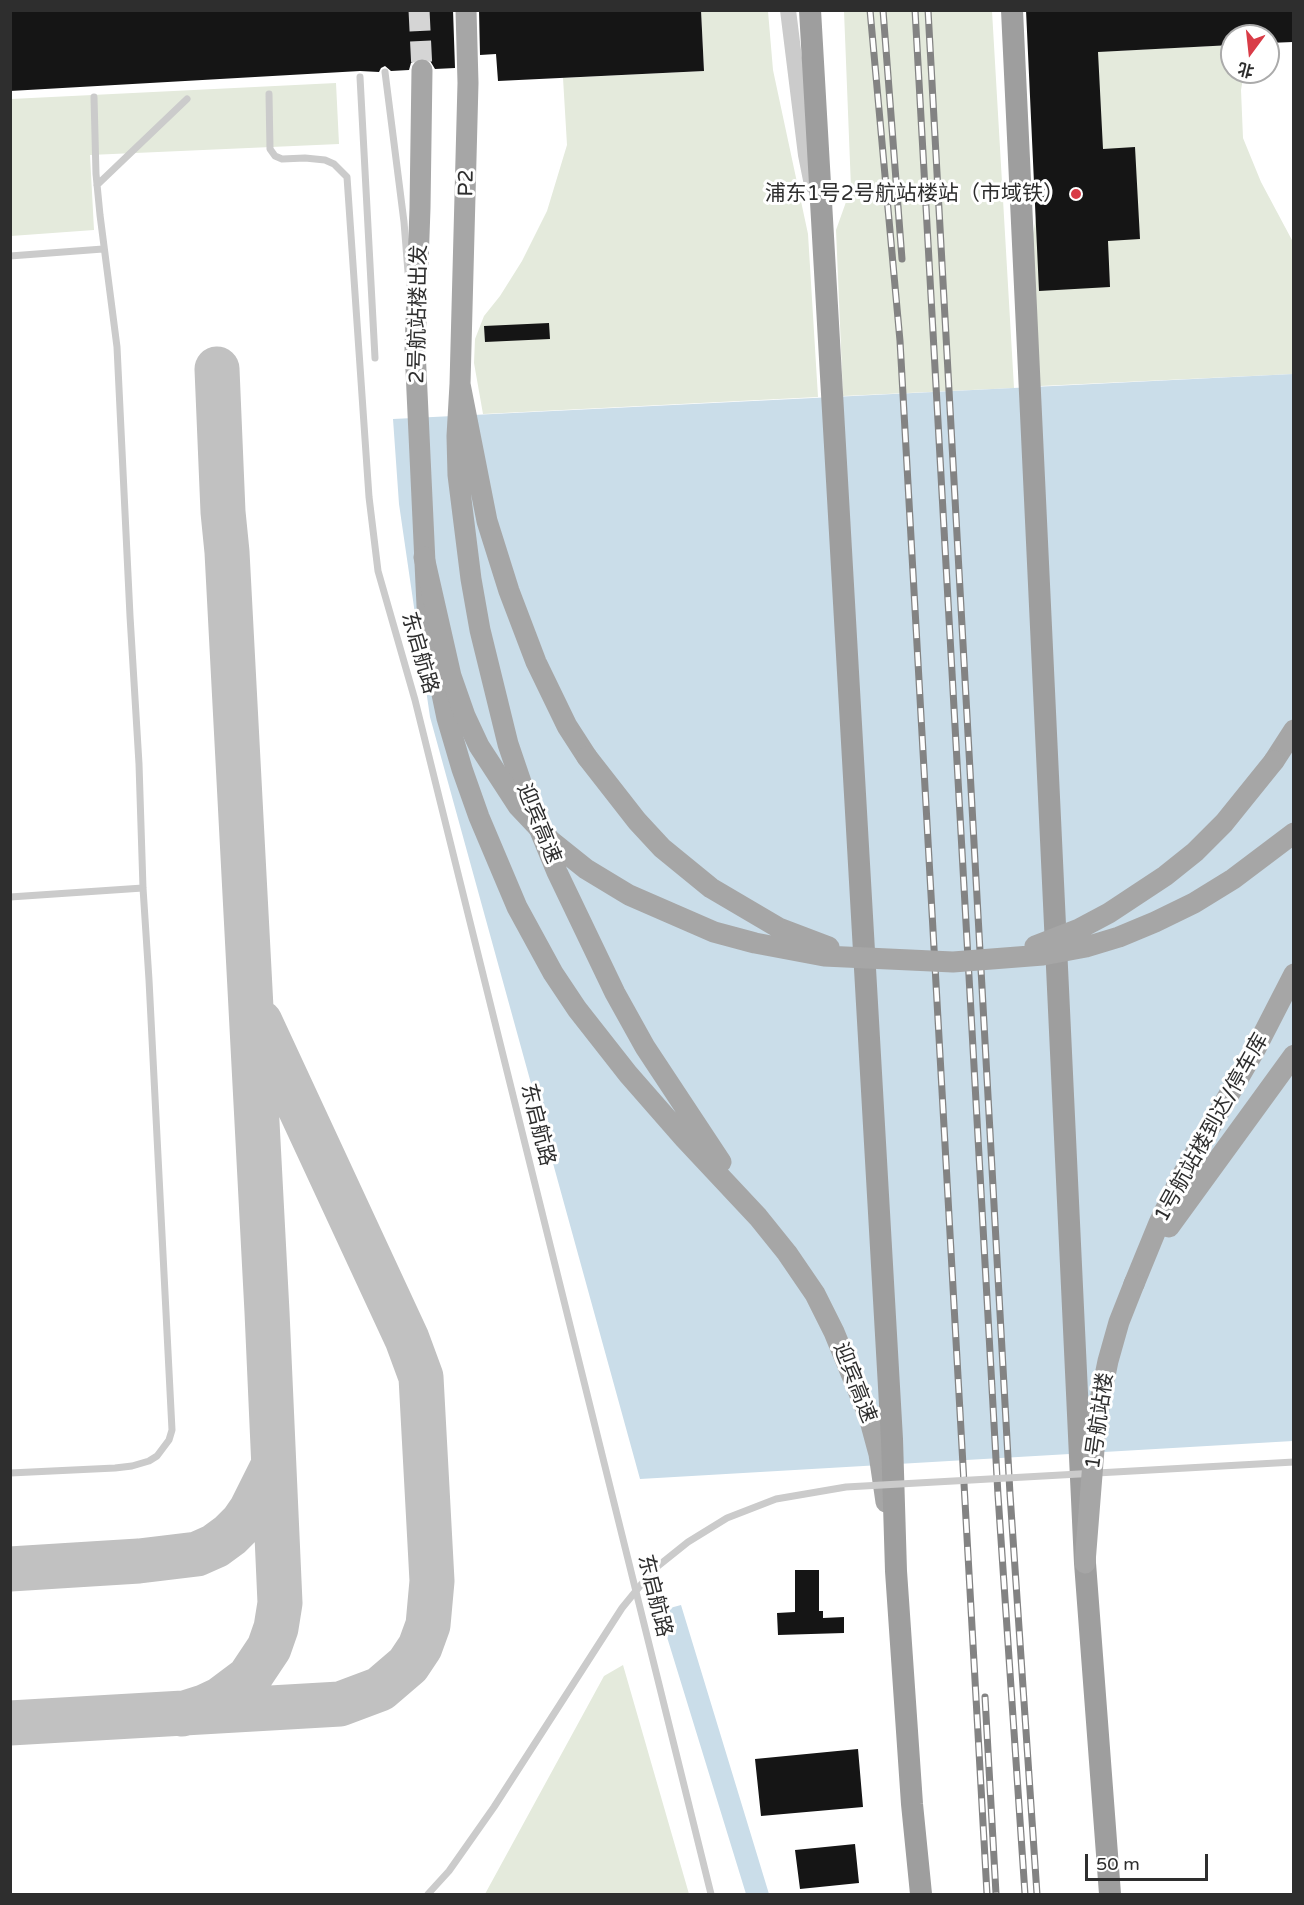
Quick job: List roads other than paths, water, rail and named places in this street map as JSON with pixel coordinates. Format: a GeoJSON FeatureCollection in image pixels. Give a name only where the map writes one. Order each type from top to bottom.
{"type":"FeatureCollection","features":[{"type":"Feature","properties":{"kind":"highway"},"geometry":{"type":"LineString","coordinates":[[810,10],[892,1439],[896,1571],[912,1804],[921,1894]]}},
{"type":"Feature","properties":{"kind":"highway"},"geometry":{"type":"LineString","coordinates":[[1012,10],[1084,1563],[1110,1894]]}},
{"type":"Feature","properties":{"kind":"main road","name":"P2"},"geometry":{"type":"LineString","coordinates":[[460,384],[468,94],[466,10]]}},
{"type":"Feature","properties":{"kind":"main road","name":"2号航站楼出发"},"geometry":{"type":"LineString","coordinates":[[422,70],[415,349],[424,557]]}},
{"type":"Feature","properties":{"kind":"main road","name":"迎宾高速"},"geometry":{"type":"LineString","coordinates":[[460,384],[457,436],[458,475],[471,579],[493,687],[508,744],[525,794],[571,903],[615,993],[645,1047],[682,1106],[758,1217],[815,1294],[834,1332],[861,1397],[879,1454],[896,1571]]}},
{"type":"Feature","properties":{"kind":"main road"},"geometry":{"type":"LineString","coordinates":[[460,384],[487,520],[509,591],[536,662],[567,726],[610,789],[662,848],[711,888],[745,909],[779,928],[825,946],[859,955],[903,961]]}},
{"type":"Feature","properties":{"kind":"main road","name":"迎宾高速"},"geometry":{"type":"LineString","coordinates":[[424,557],[428,627],[447,718],[479,817],[517,907],[553,974],[577,1009],[628,1074],[758,1217]]}},
{"type":"Feature","properties":{"kind":"main road"},"geometry":{"type":"LineString","coordinates":[[424,557],[452,676],[479,746],[518,806],[551,841],[586,869],[629,895],[714,932],[755,943],[824,956],[953,962],[1042,955],[1119,938],[1155,922],[1194,903],[1233,879],[1270,853],[1293,833]]}},
{"type":"Feature","properties":{"kind":"main road"},"geometry":{"type":"LineString","coordinates":[[1000,957],[1079,929],[1109,913],[1165,876],[1195,852],[1224,823],[1274,761],[1293,730]]}},
{"type":"Feature","properties":{"kind":"main road","name":"1号航站楼到达/停车库"},"geometry":{"type":"LineString","coordinates":[[1134,1284],[1179,1181],[1256,1048],[1293,974]]}},
{"type":"Feature","properties":{"kind":"main road"},"geometry":{"type":"LineString","coordinates":[[1134,1284],[1149,1257],[1194,1191],[1293,1055]]}},
{"type":"Feature","properties":{"kind":"main road","name":"1号航站楼"},"geometry":{"type":"LineString","coordinates":[[1084,1563],[1100,1400],[1119,1322],[1134,1284]]}},
{"type":"Feature","properties":{"kind":"street"},"geometry":{"type":"LineString","coordinates":[[787,16],[806,154],[824,246]]}},
{"type":"Feature","properties":{"kind":"lane"},"geometry":{"type":"LineString","coordinates":[[385,72],[404,222],[415,349]]}},
{"type":"Feature","properties":{"kind":"lane"},"geometry":{"type":"LineString","coordinates":[[360,77],[375,358]]}},
{"type":"Feature","properties":{"kind":"lane","name":"东启航路"},"geometry":{"type":"LineString","coordinates":[[269,94],[270,149],[274,156],[282,159],[326,160],[334,164],[346,177],[369,497],[378,571],[415,700],[711,1894]]}},
{"type":"Feature","properties":{"kind":"lane"},"geometry":{"type":"LineString","coordinates":[[10,1473],[132,1466],[158,1456],[169,1440],[172,1430],[143,888],[140,764],[130,616],[117,347],[103,249],[97,185],[94,97]]}},
{"type":"Feature","properties":{"kind":"lane"},"geometry":{"type":"LineString","coordinates":[[97,185],[187,99]]}},
{"type":"Feature","properties":{"kind":"lane"},"geometry":{"type":"LineString","coordinates":[[10,256],[103,249]]}},
{"type":"Feature","properties":{"kind":"lane"},"geometry":{"type":"LineString","coordinates":[[10,897],[143,888]]}},
{"type":"Feature","properties":{"kind":"lane"},"geometry":{"type":"LineString","coordinates":[[428,1894],[449,1871],[494,1807],[622,1608],[653,1570],[688,1542],[728,1518],[776,1499],[846,1487],[1293,1462]]}},
{"type":"Feature","properties":{"kind":"water"},"geometry":{"type":"Polygon","coordinates":[[[1293,374],[1293,1441],[640,1479],[430,717],[399,504],[393,419],[1293,374]]]}},
{"type":"Feature","properties":{"kind":"water"},"geometry":{"type":"Polygon","coordinates":[[[681,1605],[769,1894],[746,1894],[659,1611],[681,1605]]]}},
{"type":"Feature","properties":{"kind":"tunnel"},"geometry":{"type":"LineString","coordinates":[[419,10],[422,70]]}},
{"type":"Feature","properties":{"kind":"railway"},"geometry":{"type":"LineString","coordinates":[[870,10],[900,341],[987,1894]]}},
{"type":"Feature","properties":{"kind":"railway"},"geometry":{"type":"LineString","coordinates":[[883,10],[902,259]]}},
{"type":"Feature","properties":{"kind":"railway"},"geometry":{"type":"LineString","coordinates":[[915,10],[998,1495],[1025,1894]]}},
{"type":"Feature","properties":{"kind":"railway"},"geometry":{"type":"LineString","coordinates":[[928,10],[1010,1494],[1037,1894]]}},
{"type":"Feature","properties":{"kind":"railway"},"geometry":{"type":"LineString","coordinates":[[985,1697],[996,1894]]}},
{"type":"Feature","properties":{"kind":"place","name":"浦东1号2号航站楼站（市域铁）"},"geometry":{"type":"Point","coordinates":[1076,194]}}]}
